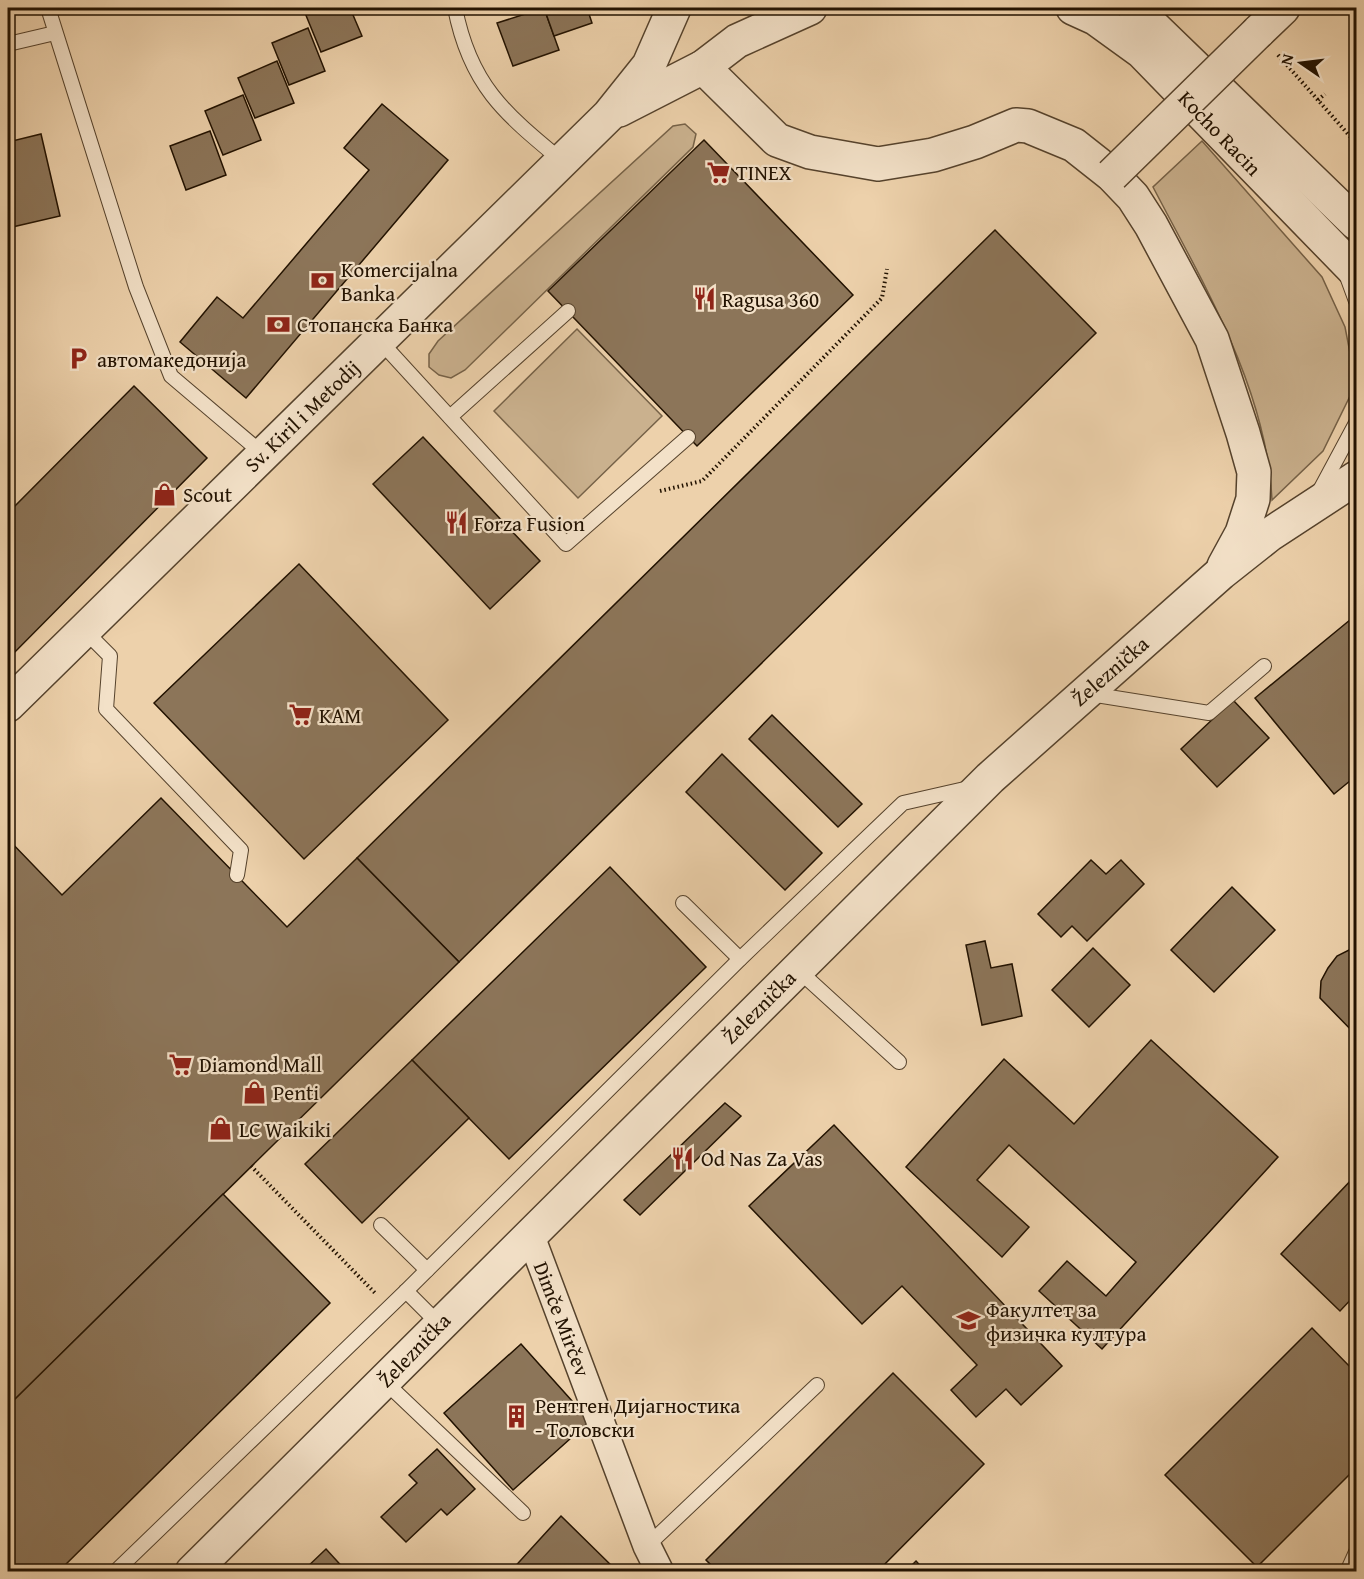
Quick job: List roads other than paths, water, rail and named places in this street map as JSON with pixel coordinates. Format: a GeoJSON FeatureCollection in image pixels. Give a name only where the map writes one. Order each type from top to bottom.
{"type":"FeatureCollection","features":[{"type":"Feature","properties":{"kind":"street","name":"Sv. Kiril i Metodij"},"geometry":{"type":"LineString","coordinates":[[8,705],[564,162],[609,115],[649,65],[674,8]]}},
{"type":"Feature","properties":{"kind":"street"},"geometry":{"type":"LineString","coordinates":[[609,115],[703,67],[737,41],[810,8]]}},
{"type":"Feature","properties":{"kind":"street","name":"Kocho Racin"},"geometry":{"type":"LineString","coordinates":[[1073,8],[1095,18],[1142,52],[1347,262]]}},
{"type":"Feature","properties":{"kind":"street","name":"Kocho Racin"},"geometry":{"type":"LineString","coordinates":[[1134,8],[1356,223]]}},
{"type":"Feature","properties":{"kind":"street"},"geometry":{"type":"LineString","coordinates":[[1112,175],[1267,43],[1283,8]]}},
{"type":"Feature","properties":{"kind":"street"},"geometry":{"type":"LineString","coordinates":[[703,67],[777,140],[810,152],[878,164],[933,156],[1016,125],[1028,126],[1074,145],[1112,175],[1133,197],[1151,225],[1212,339],[1254,471],[1253,499],[1242,533],[1221,573]]}},
{"type":"Feature","properties":{"kind":"street","name":"Železnička"},"geometry":{"type":"LineString","coordinates":[[192,1572],[983,785],[1221,573],[1339,492]]}},
{"type":"Feature","properties":{"kind":"street","name":"Dimče Mirčev"},"geometry":{"type":"LineString","coordinates":[[530,1234],[648,1546],[660,1572]]}},
{"type":"Feature","properties":{"kind":"lane"},"geometry":{"type":"LineString","coordinates":[[48,8],[136,287],[171,376],[263,454]]}},
{"type":"Feature","properties":{"kind":"lane"},"geometry":{"type":"LineString","coordinates":[[455,8],[461,38],[483,86],[511,119],[564,162]]}},
{"type":"Feature","properties":{"kind":"lane"},"geometry":{"type":"LineString","coordinates":[[8,44],[55,33]]}},
{"type":"Feature","properties":{"kind":"lane"},"geometry":{"type":"LineString","coordinates":[[1347,262],[1356,301]]}},
{"type":"Feature","properties":{"kind":"lane"},"geometry":{"type":"LineString","coordinates":[[450,417],[568,311]]}},
{"type":"Feature","properties":{"kind":"lane"},"geometry":{"type":"LineString","coordinates":[[381,341],[566,544],[688,437]]}},
{"type":"Feature","properties":{"kind":"lane"},"geometry":{"type":"LineString","coordinates":[[1339,492],[1356,423]]}},
{"type":"Feature","properties":{"kind":"lane"},"geometry":{"type":"LineString","coordinates":[[84,630],[110,656],[106,710],[241,850],[237,875]]}},
{"type":"Feature","properties":{"kind":"lane"},"geometry":{"type":"LineString","coordinates":[[1085,693],[1209,713],[1264,666]]}},
{"type":"Feature","properties":{"kind":"lane"},"geometry":{"type":"LineString","coordinates":[[115,1572],[406,1292],[740,959],[903,803],[983,785]]}},
{"type":"Feature","properties":{"kind":"lane"},"geometry":{"type":"LineString","coordinates":[[683,903],[740,959]]}},
{"type":"Feature","properties":{"kind":"lane"},"geometry":{"type":"LineString","coordinates":[[797,969],[899,1062]]}},
{"type":"Feature","properties":{"kind":"lane"},"geometry":{"type":"LineString","coordinates":[[381,1225],[427,1270]]}},
{"type":"Feature","properties":{"kind":"lane"},"geometry":{"type":"LineString","coordinates":[[406,1292],[439,1324]]}},
{"type":"Feature","properties":{"kind":"lane"},"geometry":{"type":"LineString","coordinates":[[384,1381],[523,1513]]}},
{"type":"Feature","properties":{"kind":"lane"},"geometry":{"type":"LineString","coordinates":[[648,1546],[817,1384]]}},
{"type":"Feature","properties":{"kind":"lane"},"geometry":{"type":"LineString","coordinates":[[1347,1572],[1356,1552]]}},
{"type":"Feature","properties":{"kind":"place","name":"TINEX"},"geometry":{"type":"Point","coordinates":[718,172]}},
{"type":"Feature","properties":{"kind":"place","name":"Komercijalna Banka"},"geometry":{"type":"Point","coordinates":[323,281]}},
{"type":"Feature","properties":{"kind":"place","name":"Ragusa 360"},"geometry":{"type":"Point","coordinates":[704,299]}},
{"type":"Feature","properties":{"kind":"place","name":"Стопанска Банка"},"geometry":{"type":"Point","coordinates":[279,324]}},
{"type":"Feature","properties":{"kind":"place","name":"автомакедонија"},"geometry":{"type":"Point","coordinates":[79,359]}},
{"type":"Feature","properties":{"kind":"place","name":"Scout"},"geometry":{"type":"Point","coordinates":[165,494]}},
{"type":"Feature","properties":{"kind":"place","name":"Forza Fusion"},"geometry":{"type":"Point","coordinates":[456,523]}},
{"type":"Feature","properties":{"kind":"place","name":"KAM"},"geometry":{"type":"Point","coordinates":[301,715]}},
{"type":"Feature","properties":{"kind":"place","name":"Diamond Mall"},"geometry":{"type":"Point","coordinates":[181,1064]}},
{"type":"Feature","properties":{"kind":"place","name":"Penti"},"geometry":{"type":"Point","coordinates":[255,1092]}},
{"type":"Feature","properties":{"kind":"place","name":"LC Waikiki"},"geometry":{"type":"Point","coordinates":[221,1129]}},
{"type":"Feature","properties":{"kind":"place","name":"Od Nas Za Vas"},"geometry":{"type":"Point","coordinates":[683,1158]}},
{"type":"Feature","properties":{"kind":"place","name":"Факултет за физичка култура"},"geometry":{"type":"Point","coordinates":[968,1321]}},
{"type":"Feature","properties":{"kind":"place","name":"Рентген Дијагностика - Толовски"},"geometry":{"type":"Point","coordinates":[517,1417]}}]}
